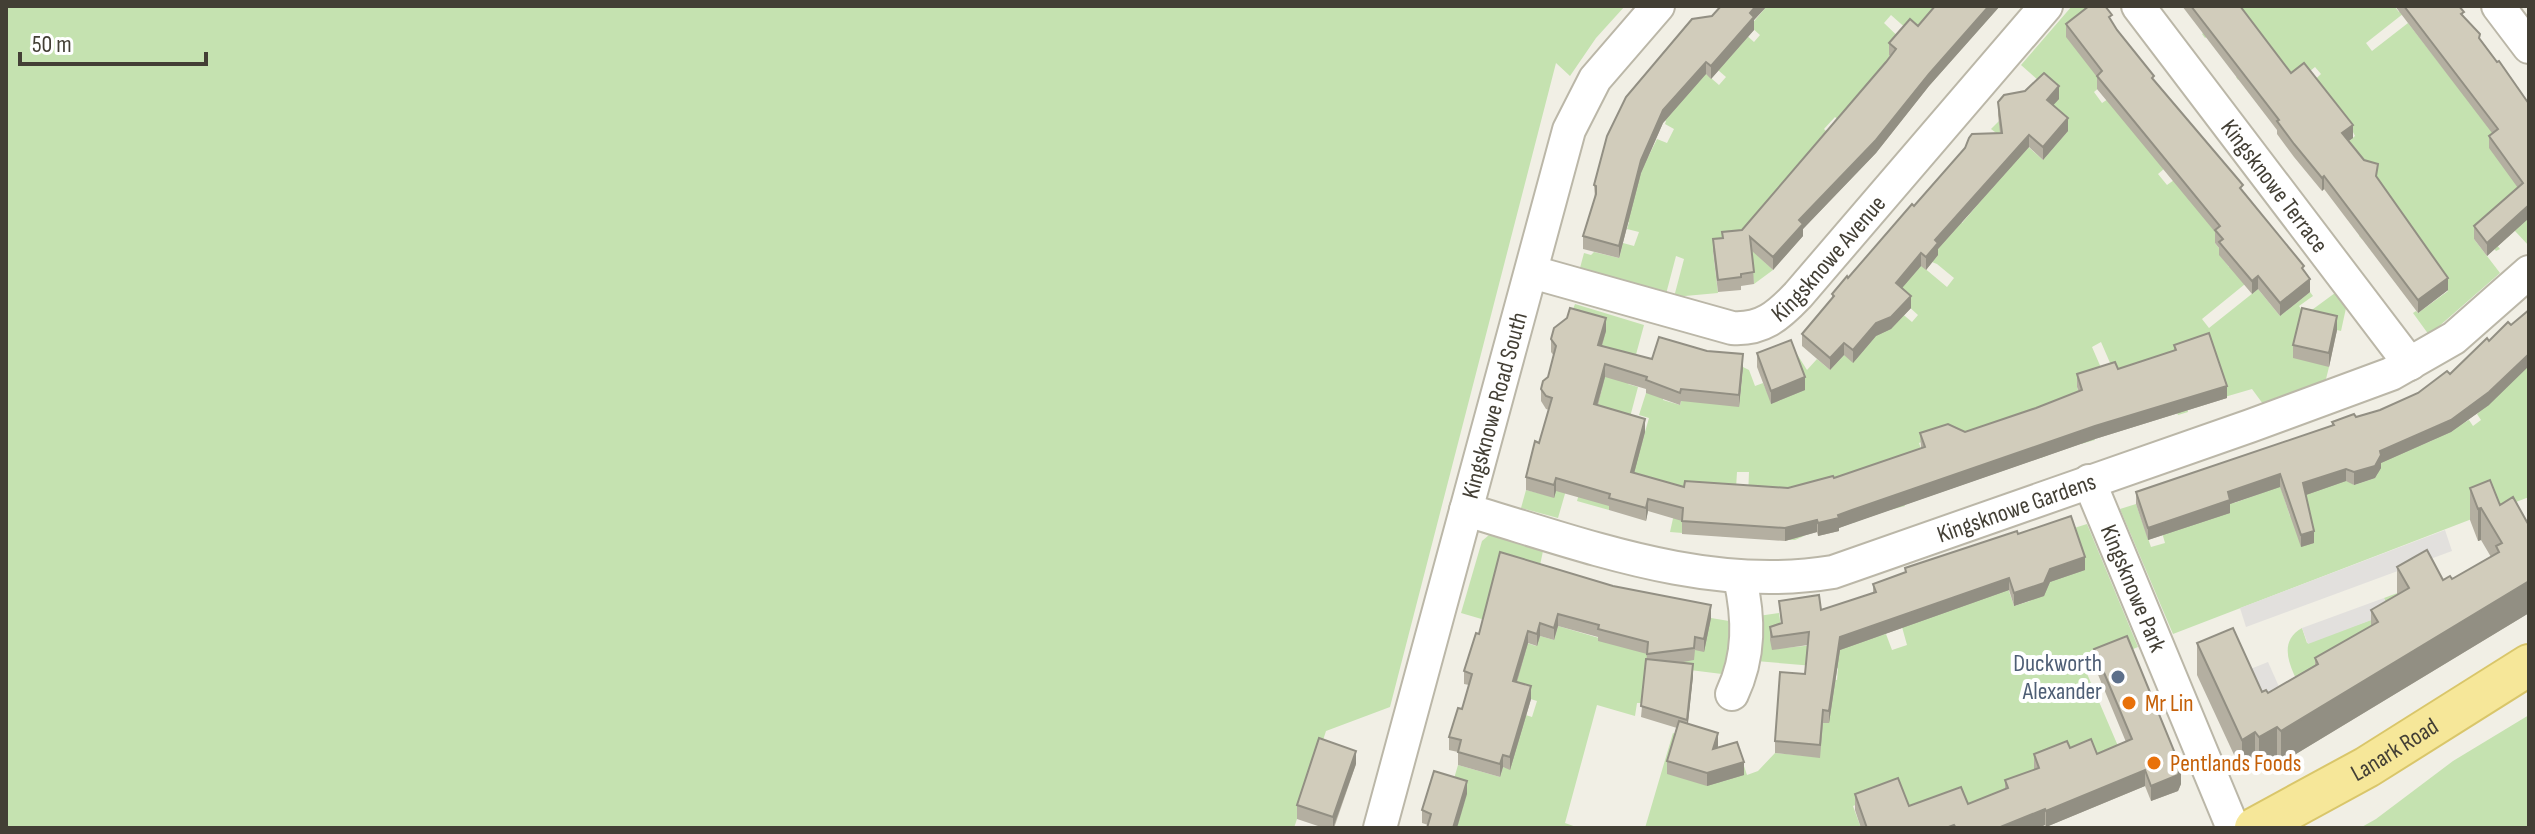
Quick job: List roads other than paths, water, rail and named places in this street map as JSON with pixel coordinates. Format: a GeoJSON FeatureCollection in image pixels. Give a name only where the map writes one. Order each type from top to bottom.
{"type":"FeatureCollection","features":[{"type":"Feature","properties":{"kind":"main road","name":"Lanark Road"},"geometry":{"type":"LineString","coordinates":[[2255,828],[2367,767],[2529,665]]}},
{"type":"Feature","properties":{"kind":"street","name":"Kingsknowe Road South"},"geometry":{"type":"LineString","coordinates":[[1380,828],[1569,130],[1604,66],[1658,6]]}},
{"type":"Feature","properties":{"kind":"street","name":"Kingsknowe Avenue"},"geometry":{"type":"LineString","coordinates":[[1532,272],[1732,328],[1765,323],[1798,295],[2046,6]]}},
{"type":"Feature","properties":{"kind":"street","name":"Kingsknowe Terrace"},"geometry":{"type":"LineString","coordinates":[[2138,6],[2410,364]]}},
{"type":"Feature","properties":{"kind":"street"},"geometry":{"type":"LineString","coordinates":[[2498,6],[2529,47]]}},
{"type":"Feature","properties":{"kind":"street","name":"Kingsknowe Gardens"},"geometry":{"type":"LineString","coordinates":[[1466,510],[1698,574],[1740,578],[1803,577],[1833,572],[2369,383],[2454,338],[2529,272]]}},
{"type":"Feature","properties":{"kind":"street","name":"Kingsknowe Park"},"geometry":{"type":"LineString","coordinates":[[2089,481],[2233,828]]}},
{"type":"Feature","properties":{"kind":"street"},"geometry":{"type":"LineString","coordinates":[[1732,694],[1740,678],[1746,649],[1747,623],[1740,578]]}},
{"type":"Feature","properties":{"kind":"place","name":"Duckworth Alexander"},"geometry":{"type":"Point","coordinates":[2118,677]}},
{"type":"Feature","properties":{"kind":"place","name":"Mr Lin"},"geometry":{"type":"Point","coordinates":[2129,703]}},
{"type":"Feature","properties":{"kind":"place","name":"Pentlands Foods"},"geometry":{"type":"Point","coordinates":[2154,763]}}]}
